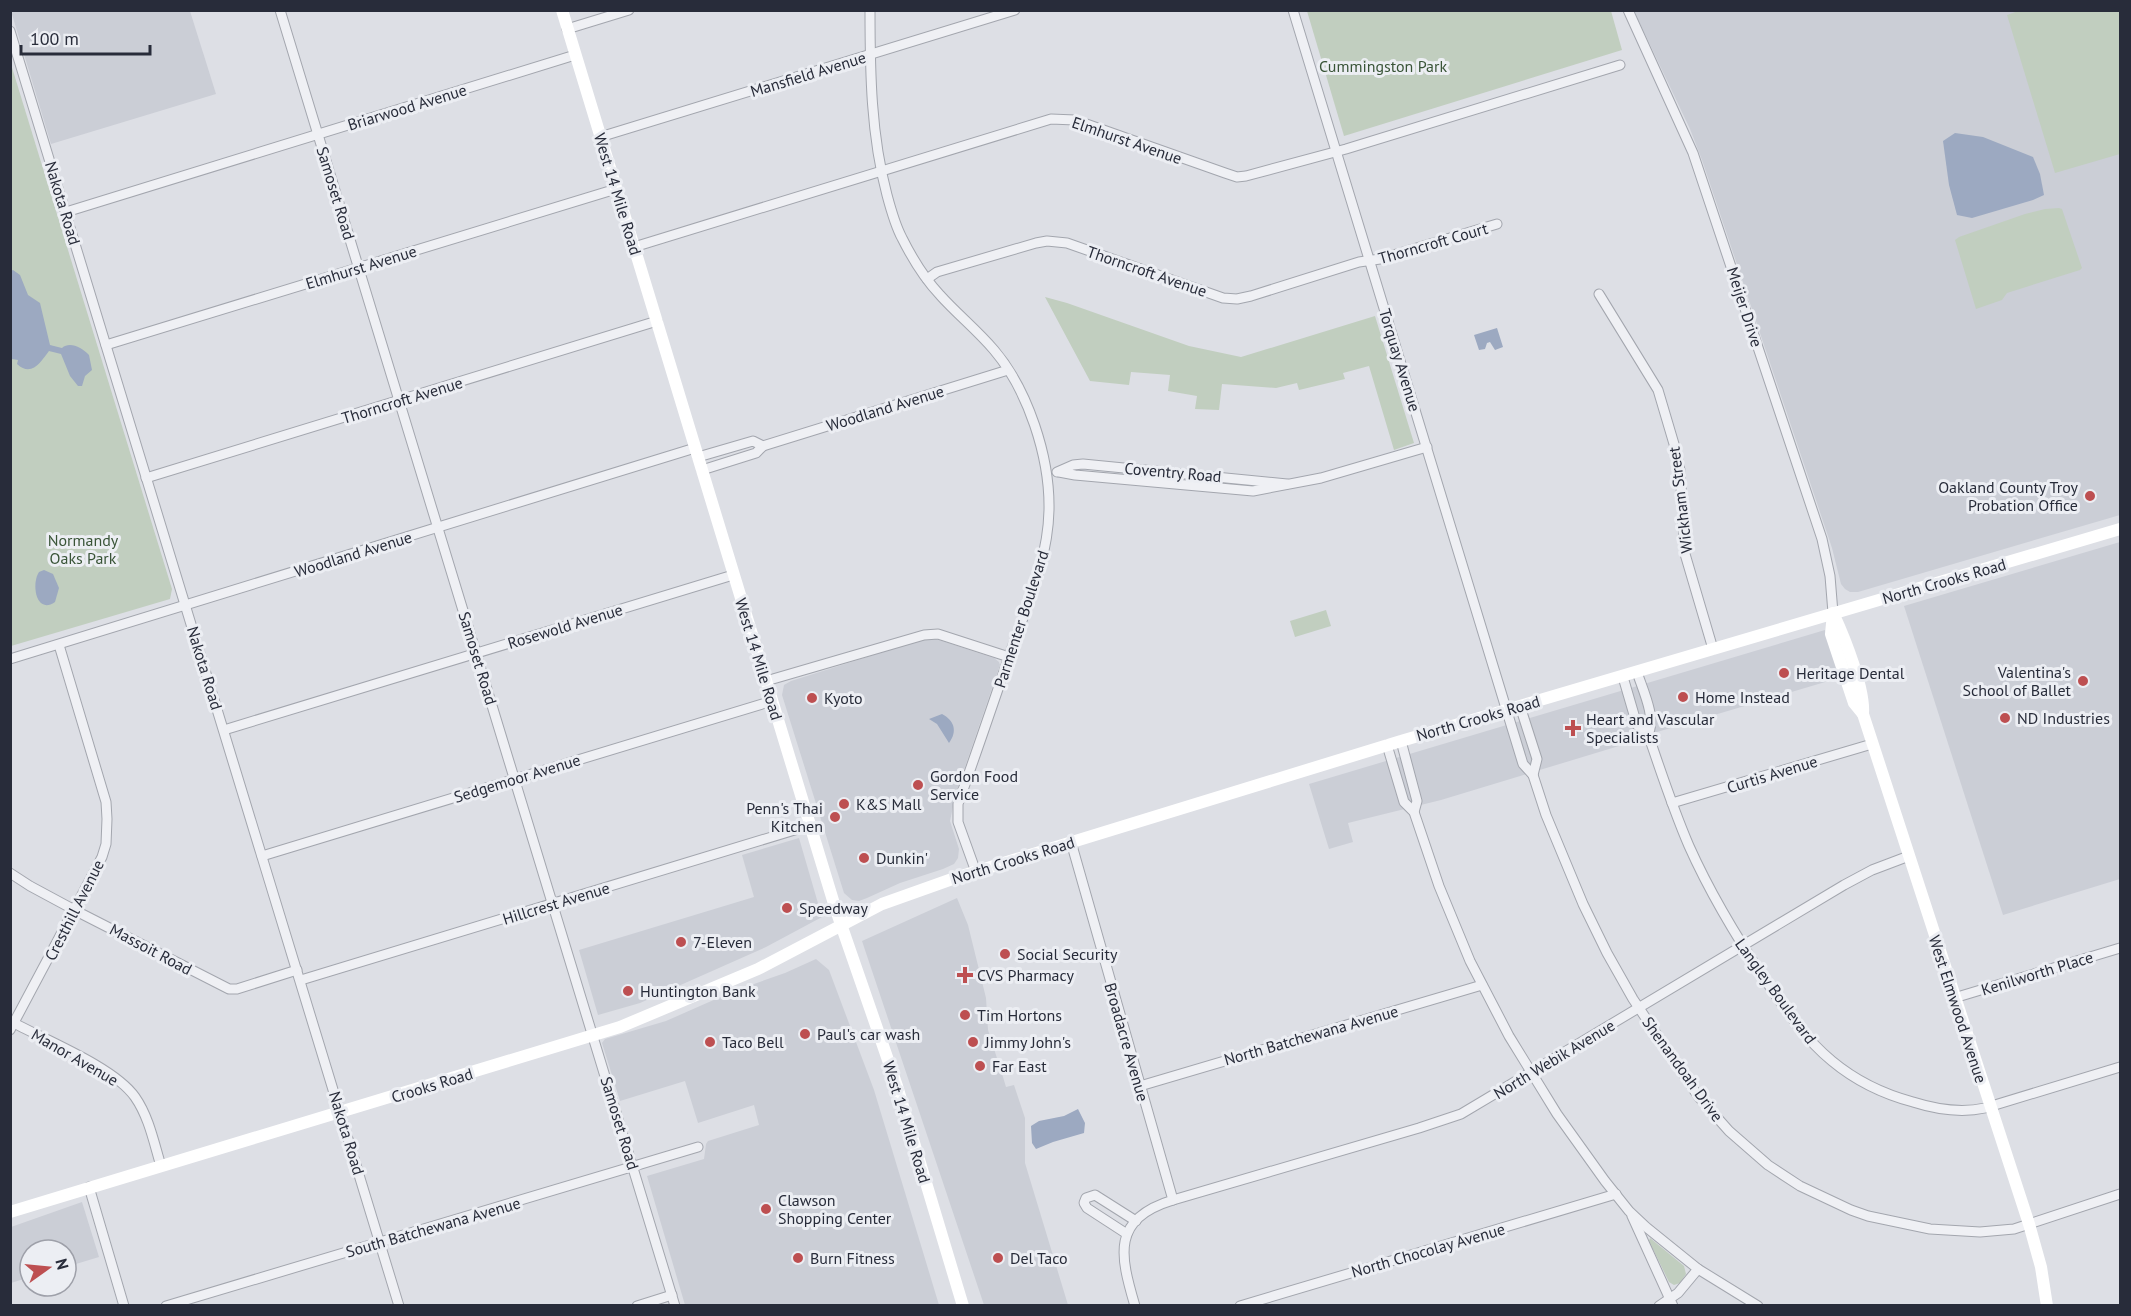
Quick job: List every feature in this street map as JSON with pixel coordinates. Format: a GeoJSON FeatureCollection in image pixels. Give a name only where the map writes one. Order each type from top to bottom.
{"type":"FeatureCollection","features":[{"type":"Feature","properties":{"kind":"main road","name":"West 14 Mile Road"},"geometry":{"type":"LineString","coordinates":[[562,10],[841,925],[897,1086],[963,1305]]}},
{"type":"Feature","properties":{"kind":"main road","name":"North Crooks Road"},"geometry":{"type":"LineString","coordinates":[[841,925],[905,894],[1071,842],[1387,745],[2121,529]]}},
{"type":"Feature","properties":{"kind":"main road","name":"West Elmwood Avenue"},"geometry":{"type":"LineString","coordinates":[[1833,613],[1864,702],[1863,714],[1872,744],[2029,1224],[2041,1267],[2047,1305]]}},
{"type":"Feature","properties":{"kind":"main road","name":"Crooks Road"},"geometry":{"type":"LineString","coordinates":[[10,1212],[594,1035],[672,1007],[758,969],[841,925]]}},
{"type":"Feature","properties":{"kind":"street","name":"Samoset Road"},"geometry":{"type":"LineString","coordinates":[[280,10],[675,1305]]}},
{"type":"Feature","properties":{"kind":"street"},"geometry":{"type":"LineString","coordinates":[[567,29],[629,10]]}},
{"type":"Feature","properties":{"kind":"street","name":"Parmenter Boulevard"},"geometry":{"type":"LineString","coordinates":[[870,10],[872,104],[881,170],[894,222],[900,236],[927,279],[993,349],[1008,370],[1020,392],[1036,433],[1047,474],[1049,510],[1042,563],[958,804],[958,822],[976,872]]}},
{"type":"Feature","properties":{"kind":"street","name":"Mansfield Avenue"},"geometry":{"type":"LineString","coordinates":[[600,137],[1015,10]]}},
{"type":"Feature","properties":{"kind":"street","name":"Torquay Avenue"},"geometry":{"type":"LineString","coordinates":[[1293,10],[1506,710]]}},
{"type":"Feature","properties":{"kind":"street","name":"Meijer Drive"},"geometry":{"type":"LineString","coordinates":[[1628,10],[1684,131],[1711,204],[1822,539],[1830,576],[1833,613]]}},
{"type":"Feature","properties":{"kind":"street","name":"Nakota Road"},"geometry":{"type":"LineString","coordinates":[[10,31],[399,1305]]}},
{"type":"Feature","properties":{"kind":"street","name":"Briarwood Avenue"},"geometry":{"type":"LineString","coordinates":[[66,212],[575,55]]}},
{"type":"Feature","properties":{"kind":"street","name":"Elmhurst Avenue"},"geometry":{"type":"LineString","coordinates":[[634,247],[1042,121],[1060,118],[1075,120],[1237,177],[1256,175],[1620,65]]}},
{"type":"Feature","properties":{"kind":"street","name":"Elmhurst Avenue"},"geometry":{"type":"LineString","coordinates":[[106,345],[616,189]]}},
{"type":"Feature","properties":{"kind":"street","name":"Thorncroft Court"},"geometry":{"type":"LineString","coordinates":[[1369,261],[1497,224]]}},
{"type":"Feature","properties":{"kind":"street","name":"Thorncroft Avenue"},"geometry":{"type":"LineString","coordinates":[[927,279],[937,272],[1047,241],[1067,243],[1230,299],[1251,296],[1359,262],[1369,261]]}},
{"type":"Feature","properties":{"kind":"street","name":"Wickham Street"},"geometry":{"type":"LineString","coordinates":[[1599,294],[1658,390],[1680,470],[1685,554],[1713,649]]}},
{"type":"Feature","properties":{"kind":"street","name":"Thorncroft Avenue"},"geometry":{"type":"LineString","coordinates":[[146,478],[657,321]]}},
{"type":"Feature","properties":{"kind":"street","name":"Woodland Avenue"},"geometry":{"type":"LineString","coordinates":[[702,470],[756,453],[763,446],[1008,370]]}},
{"type":"Feature","properties":{"kind":"street","name":"Woodland Avenue"},"geometry":{"type":"LineString","coordinates":[[10,659],[439,528],[696,453],[753,441],[763,446]]}},
{"type":"Feature","properties":{"kind":"street","name":"Coventry Road"},"geometry":{"type":"LineString","coordinates":[[1047,474],[1059,472],[1253,491],[1321,478],[1427,447]]}},
{"type":"Feature","properties":{"kind":"street","name":"Rosewold Avenue"},"geometry":{"type":"LineString","coordinates":[[224,730],[733,575]]}},
{"type":"Feature","properties":{"kind":"street"},"geometry":{"type":"LineString","coordinates":[[766,681],[924,635],[938,634],[1009,657]]}},
{"type":"Feature","properties":{"kind":"street","name":"Cresthill Avenue"},"geometry":{"type":"LineString","coordinates":[[12,1025],[75,909],[102,857],[106,844],[106,802],[59,645]]}},
{"type":"Feature","properties":{"kind":"street","name":"Langley Boulevard"},"geometry":{"type":"LineString","coordinates":[[1637,672],[1652,720],[1648,734]]}},
{"type":"Feature","properties":{"kind":"street","name":"Langley Boulevard"},"geometry":{"type":"LineString","coordinates":[[1623,676],[1637,725],[1648,734],[1672,803],[1700,869],[1743,946],[1799,1027],[1818,1049],[1848,1073],[1880,1091],[1923,1105],[1966,1110],[1990,1106],[2121,1067]]}},
{"type":"Feature","properties":{"kind":"street","name":"Sedgemoor Avenue"},"geometry":{"type":"LineString","coordinates":[[262,856],[772,700]]}},
{"type":"Feature","properties":{"kind":"street","name":"Shenandoah Drive"},"geometry":{"type":"LineString","coordinates":[[1521,706],[1537,759],[1533,775]]}},
{"type":"Feature","properties":{"kind":"street","name":"Shenandoah Drive"},"geometry":{"type":"LineString","coordinates":[[1506,710],[1523,764],[1533,775],[1566,866],[1607,953],[1638,1008],[1671,1058],[1713,1113],[1747,1148],[1768,1165],[1800,1186],[1834,1203],[1868,1216],[1930,1229],[1980,1232],[2012,1229],[2121,1194]]}},
{"type":"Feature","properties":{"kind":"street"},"geometry":{"type":"LineString","coordinates":[[1401,741],[1418,801],[1414,812]]}},
{"type":"Feature","properties":{"kind":"street","name":"Curtis Avenue"},"geometry":{"type":"LineString","coordinates":[[1672,803],[1872,744]]}},
{"type":"Feature","properties":{"kind":"street"},"geometry":{"type":"LineString","coordinates":[[1387,745],[1404,802],[1414,812],[1439,886],[1482,985],[1531,1073],[1580,1147],[1629,1211],[1646,1227],[1698,1269],[1758,1305]]}},
{"type":"Feature","properties":{"kind":"street","name":"Hillcrest Avenue"},"geometry":{"type":"LineString","coordinates":[[299,975],[554,903],[811,825]]}},
{"type":"Feature","properties":{"kind":"street","name":"Broadacre Avenue"},"geometry":{"type":"LineString","coordinates":[[1071,842],[1173,1200]]}},
{"type":"Feature","properties":{"kind":"street","name":"North Webik Avenue"},"geometry":{"type":"LineString","coordinates":[[1173,1200],[1449,1118],[1470,1109],[1861,876],[1909,856]]}},
{"type":"Feature","properties":{"kind":"street","name":"Massoit Road"},"geometry":{"type":"LineString","coordinates":[[10,873],[30,886],[229,989],[299,975]]}},
{"type":"Feature","properties":{"kind":"street","name":"Kenilworth Place"},"geometry":{"type":"LineString","coordinates":[[1954,998],[2121,948]]}},
{"type":"Feature","properties":{"kind":"street","name":"North Batchewana Avenue"},"geometry":{"type":"LineString","coordinates":[[1140,1086],[1482,985]]}},
{"type":"Feature","properties":{"kind":"street","name":"Manor Avenue"},"geometry":{"type":"LineString","coordinates":[[12,1025],[110,1074],[126,1086],[143,1111],[161,1166]]}},
{"type":"Feature","properties":{"kind":"street","name":"South Batchewana Avenue"},"geometry":{"type":"LineString","coordinates":[[166,1305],[699,1147]]}},
{"type":"Feature","properties":{"kind":"street"},"geometry":{"type":"LineString","coordinates":[[89,1187],[124,1305]]}},
{"type":"Feature","properties":{"kind":"street","name":"North Chocolay Avenue"},"geometry":{"type":"LineString","coordinates":[[1240,1305],[1616,1194]]}},
{"type":"Feature","properties":{"kind":"street"},"geometry":{"type":"LineString","coordinates":[[1127,1234],[1087,1208],[1084,1203],[1086,1198],[1095,1195],[1136,1221]]}},
{"type":"Feature","properties":{"kind":"street"},"geometry":{"type":"LineString","coordinates":[[1135,1305],[1123,1260],[1127,1234],[1148,1210],[1173,1200]]}},
{"type":"Feature","properties":{"kind":"street"},"geometry":{"type":"LineString","coordinates":[[1629,1211],[1672,1303]]}},
{"type":"Feature","properties":{"kind":"street"},"geometry":{"type":"LineString","coordinates":[[1659,1305],[1672,1303],[1698,1269]]}},
{"type":"Feature","properties":{"kind":"street"},"geometry":{"type":"LineString","coordinates":[[637,1305],[672,1295]]}},
{"type":"Feature","properties":{"kind":"shaded area"},"geometry":{"type":"Polygon","coordinates":[[[11,11],[190,11],[216,94],[51,144],[11,11]]]}},
{"type":"Feature","properties":{"kind":"shaded area"},"geometry":{"type":"Polygon","coordinates":[[[1634,11],[2120,11],[2120,515],[1858,592],[1845,589],[1841,584],[1832,548],[1702,160],[1690,129],[1634,11]]]}},
{"type":"Feature","properties":{"kind":"shaded area"},"geometry":{"type":"Polygon","coordinates":[[[2120,542],[2120,879],[2003,915],[1904,606],[2120,542]]]}},
{"type":"Feature","properties":{"kind":"shaded area"},"geometry":{"type":"Polygon","coordinates":[[[1825,630],[1842,677],[1441,800],[1348,823],[1353,842],[1329,849],[1309,784],[1825,630]]]}},
{"type":"Feature","properties":{"kind":"shaded area"},"geometry":{"type":"Polygon","coordinates":[[[936,639],[994,658],[1000,665],[956,793],[950,821],[959,849],[958,858],[954,864],[943,869],[900,883],[859,901],[852,900],[844,893],[782,695],[784,685],[921,640],[936,639]]]}},
{"type":"Feature","properties":{"kind":"shaded area"},"geometry":{"type":"Polygon","coordinates":[[[799,838],[822,917],[766,947],[640,1003],[598,1015],[579,950],[754,897],[742,855],[799,838]]]}},
{"type":"Feature","properties":{"kind":"shaded area"},"geometry":{"type":"Polygon","coordinates":[[[957,898],[968,925],[986,998],[988,1030],[1006,1087],[1014,1085],[1025,1118],[1025,1163],[1068,1305],[984,1305],[862,941],[957,898]]]}},
{"type":"Feature","properties":{"kind":"shaded area"},"geometry":{"type":"Polygon","coordinates":[[[816,959],[829,970],[874,1090],[939,1305],[685,1305],[647,1176],[704,1159],[708,1141],[759,1125],[754,1105],[698,1123],[685,1081],[620,1101],[602,1043],[605,1039],[666,1021],[816,959]]]}},
{"type":"Feature","properties":{"kind":"shaded area"},"geometry":{"type":"Polygon","coordinates":[[[82,1202],[99,1257],[78,1263],[78,1238],[18,1238],[18,1281],[11,1283],[11,1227],[82,1202]]]}},
{"type":"Feature","properties":{"kind":"green space"},"geometry":{"type":"Polygon","coordinates":[[[2021,10],[2120,11],[2120,154],[2055,173],[2007,15],[2021,10]]]}},
{"type":"Feature","properties":{"kind":"green space","name":"Cummingston Park"},"geometry":{"type":"Polygon","coordinates":[[[1307,11],[1611,11],[1622,50],[1344,136],[1307,11]]]}},
{"type":"Feature","properties":{"kind":"green space","name":"Normandy Oaks Park"},"geometry":{"type":"Polygon","coordinates":[[[10,61],[172,589],[170,599],[11,646],[10,61]]]}},
{"type":"Feature","properties":{"kind":"green space"},"geometry":{"type":"Polygon","coordinates":[[[2062,209],[2082,268],[2007,293],[2002,300],[1976,309],[1955,240],[2025,214],[2062,209]]]}},
{"type":"Feature","properties":{"kind":"green space"},"geometry":{"type":"Polygon","coordinates":[[[1045,297],[1189,346],[1241,357],[1375,316],[1414,443],[1394,450],[1369,366],[1343,373],[1345,379],[1299,390],[1297,383],[1276,388],[1222,384],[1219,410],[1195,409],[1197,396],[1168,391],[1170,375],[1131,372],[1129,385],[1090,381],[1045,297]]]}},
{"type":"Feature","properties":{"kind":"green space"},"geometry":{"type":"Polygon","coordinates":[[[1326,610],[1331,626],[1295,637],[1290,621],[1326,610]]]}},
{"type":"Feature","properties":{"kind":"green space"},"geometry":{"type":"Polygon","coordinates":[[[1650,1238],[1684,1266],[1686,1274],[1680,1283],[1674,1285],[1669,1282],[1649,1241],[1650,1238]]]}},
{"type":"Feature","properties":{"kind":"water"},"geometry":{"type":"Polygon","coordinates":[[[1955,133],[1983,137],[2033,157],[2040,174],[2044,195],[1972,218],[1957,215],[1949,185],[1943,141],[1955,133]]]}},
{"type":"Feature","properties":{"kind":"water"},"geometry":{"type":"Polygon","coordinates":[[[13,270],[20,275],[28,295],[40,303],[50,345],[62,348],[72,345],[89,355],[92,370],[85,376],[82,386],[78,386],[70,376],[61,354],[49,351],[32,369],[22,368],[17,364],[18,360],[12,359],[10,271],[13,270]]]}},
{"type":"Feature","properties":{"kind":"water"},"geometry":{"type":"Polygon","coordinates":[[[1497,328],[1503,347],[1495,350],[1490,342],[1487,343],[1485,349],[1479,350],[1474,335],[1497,328]]]}},
{"type":"Feature","properties":{"kind":"water"},"geometry":{"type":"Polygon","coordinates":[[[44,570],[53,574],[59,588],[55,602],[49,605],[39,601],[35,584],[39,572],[44,570]]]}},
{"type":"Feature","properties":{"kind":"water"},"geometry":{"type":"Polygon","coordinates":[[[942,714],[952,723],[954,730],[949,743],[937,724],[929,719],[942,714]]]}},
{"type":"Feature","properties":{"kind":"water"},"geometry":{"type":"Polygon","coordinates":[[[1078,1109],[1085,1123],[1084,1133],[1036,1149],[1032,1143],[1031,1126],[1039,1121],[1064,1116],[1078,1109]]]}},
{"type":"Feature","properties":{"kind":"place","name":"Oakland County Troy Probation Office"},"geometry":{"type":"Point","coordinates":[2090,496]}},
{"type":"Feature","properties":{"kind":"place","name":"Heritage Dental"},"geometry":{"type":"Point","coordinates":[1784,673]}},
{"type":"Feature","properties":{"kind":"place","name":"Valentina's School of Ballet"},"geometry":{"type":"Point","coordinates":[2083,681]}},
{"type":"Feature","properties":{"kind":"place","name":"Home Instead"},"geometry":{"type":"Point","coordinates":[1683,697]}},
{"type":"Feature","properties":{"kind":"place","name":"Kyoto"},"geometry":{"type":"Point","coordinates":[812,698]}},
{"type":"Feature","properties":{"kind":"place","name":"ND Industries"},"geometry":{"type":"Point","coordinates":[2005,718]}},
{"type":"Feature","properties":{"kind":"place","name":"Heart and Vascular Specialists"},"geometry":{"type":"Point","coordinates":[1573,728]}},
{"type":"Feature","properties":{"kind":"place","name":"Gordon Food Service"},"geometry":{"type":"Point","coordinates":[918,785]}},
{"type":"Feature","properties":{"kind":"place","name":"K&S Mall"},"geometry":{"type":"Point","coordinates":[844,804]}},
{"type":"Feature","properties":{"kind":"place","name":"Penn's Thai Kitchen"},"geometry":{"type":"Point","coordinates":[835,817]}},
{"type":"Feature","properties":{"kind":"place","name":"Dunkin'"},"geometry":{"type":"Point","coordinates":[864,858]}},
{"type":"Feature","properties":{"kind":"place","name":"Speedway"},"geometry":{"type":"Point","coordinates":[787,908]}},
{"type":"Feature","properties":{"kind":"place","name":"7-Eleven"},"geometry":{"type":"Point","coordinates":[681,942]}},
{"type":"Feature","properties":{"kind":"place","name":"Social Security"},"geometry":{"type":"Point","coordinates":[1005,954]}},
{"type":"Feature","properties":{"kind":"place","name":"CVS Pharmacy"},"geometry":{"type":"Point","coordinates":[965,975]}},
{"type":"Feature","properties":{"kind":"place","name":"Huntington Bank"},"geometry":{"type":"Point","coordinates":[628,991]}},
{"type":"Feature","properties":{"kind":"place","name":"Tim Hortons"},"geometry":{"type":"Point","coordinates":[965,1015]}},
{"type":"Feature","properties":{"kind":"place","name":"Paul's car wash"},"geometry":{"type":"Point","coordinates":[805,1034]}},
{"type":"Feature","properties":{"kind":"place","name":"Taco Bell"},"geometry":{"type":"Point","coordinates":[710,1042]}},
{"type":"Feature","properties":{"kind":"place","name":"Jimmy John's"},"geometry":{"type":"Point","coordinates":[973,1042]}},
{"type":"Feature","properties":{"kind":"place","name":"Far East"},"geometry":{"type":"Point","coordinates":[980,1066]}},
{"type":"Feature","properties":{"kind":"place","name":"Clawson Shopping Center"},"geometry":{"type":"Point","coordinates":[766,1209]}},
{"type":"Feature","properties":{"kind":"place","name":"Burn Fitness"},"geometry":{"type":"Point","coordinates":[798,1258]}},
{"type":"Feature","properties":{"kind":"place","name":"Del Taco"},"geometry":{"type":"Point","coordinates":[998,1258]}}]}
